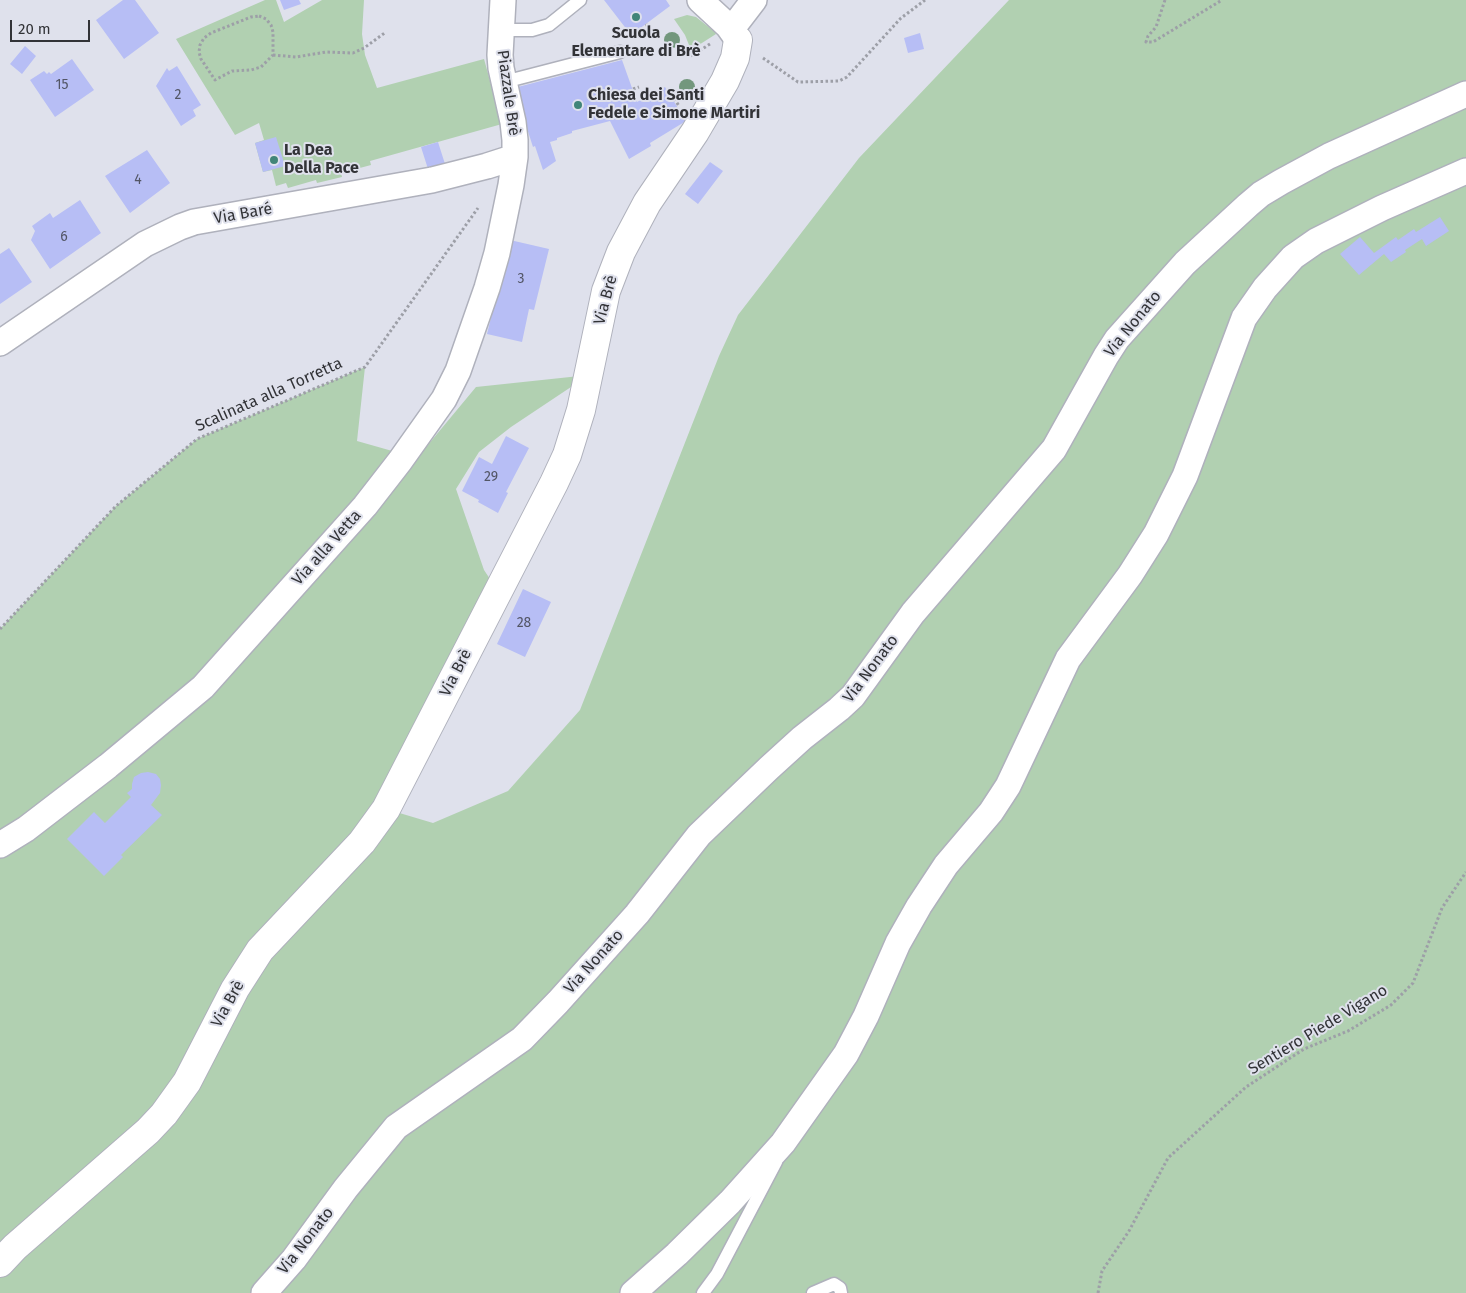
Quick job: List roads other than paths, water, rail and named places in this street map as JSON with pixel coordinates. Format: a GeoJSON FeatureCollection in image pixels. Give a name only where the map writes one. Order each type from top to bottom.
{"type":"FeatureCollection","features":[{"type":"Feature","properties":{"kind":"street","name":"Piazzale Brè"},"geometry":{"type":"LineString","coordinates":[[504,0],[500,55],[513,122],[515,157]]}},
{"type":"Feature","properties":{"kind":"street"},"geometry":{"type":"LineString","coordinates":[[700,0],[735,35],[754,0]]}},
{"type":"Feature","properties":{"kind":"street","name":"Via Brè"},"geometry":{"type":"LineString","coordinates":[[0,1263],[15,1247],[164,1114],[187,1082],[235,989],[260,950],[362,842],[386,809],[554,483],[566,455],[581,410],[606,291],[621,252],[647,203],[695,132],[725,81],[734,58],[735,35]]}},
{"type":"Feature","properties":{"kind":"street","name":"Via Nonato"},"geometry":{"type":"LineString","coordinates":[[264,1293],[294,1259],[346,1188],[396,1127],[522,1039],[637,914],[699,835],[768,768],[853,696],[913,613],[1054,449],[1117,339],[1185,263],[1261,194],[1329,156],[1466,94]]}},
{"type":"Feature","properties":{"kind":"street","name":"Via Baré"},"geometry":{"type":"LineString","coordinates":[[0,343],[145,244],[180,227],[194,222],[432,180],[515,157]]}},
{"type":"Feature","properties":{"kind":"street","name":"Via alla Vetta"},"geometry":{"type":"LineString","coordinates":[[0,845],[26,829],[108,766],[203,686],[365,506],[400,461],[436,412],[452,385],[470,339],[497,253],[506,214],[515,157]]}},
{"type":"Feature","properties":{"kind":"street"},"geometry":{"type":"LineString","coordinates":[[633,1293],[718,1215],[783,1143],[846,1054],[866,1016],[898,943],[932,885],[946,865],[991,812],[1008,786],[1068,659],[1130,574],[1156,534],[1185,476],[1236,338],[1253,304],[1280,270],[1293,257],[1316,240],[1466,171]]}},
{"type":"Feature","properties":{"kind":"lane"},"geometry":{"type":"LineString","coordinates":[[502,30],[532,30],[549,26],[580,0]]}},
{"type":"Feature","properties":{"kind":"lane"},"geometry":{"type":"LineString","coordinates":[[504,82],[620,52]]}},
{"type":"Feature","properties":{"kind":"lane"},"geometry":{"type":"LineString","coordinates":[[703,1293],[717,1274],[772,1173],[783,1143]]}},
{"type":"Feature","properties":{"kind":"lane"},"geometry":{"type":"LineString","coordinates":[[813,1293],[834,1284],[840,1288],[841,1293]]}},
{"type":"Feature","properties":{"kind":"place","name":"Scuola Elementare di Brè"},"geometry":{"type":"Point","coordinates":[636,17]}},
{"type":"Feature","properties":{"kind":"place","name":"Chiesa dei Santi Fedele e Simone Martiri"},"geometry":{"type":"Point","coordinates":[578,105]}},
{"type":"Feature","properties":{"kind":"place","name":"La Dea Della Pace"},"geometry":{"type":"Point","coordinates":[274,160]}}]}
